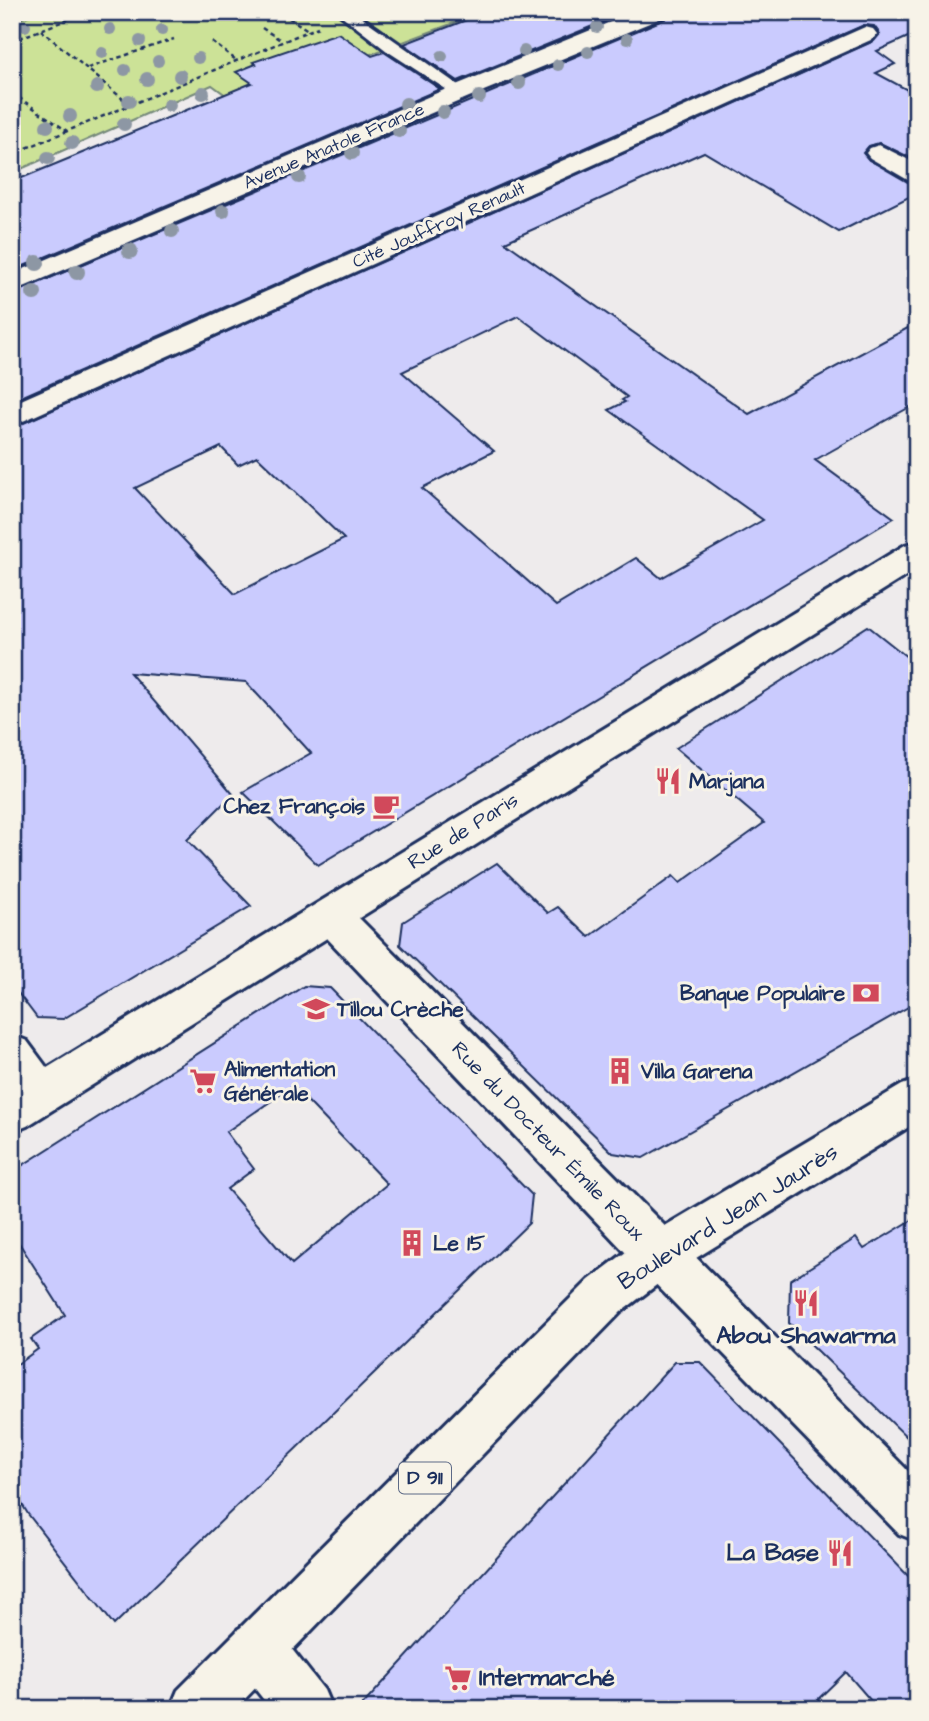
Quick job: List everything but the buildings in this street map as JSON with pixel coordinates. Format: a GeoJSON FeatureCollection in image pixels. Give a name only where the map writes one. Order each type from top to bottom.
{"type":"FeatureCollection","features":[{"type":"Feature","properties":{"kind":"street","name":"Avenue Anatole France"},"geometry":{"type":"LineString","coordinates":[[12,284],[460,92],[656,12]]}},
{"type":"Feature","properties":{"kind":"street","name":"Cité Jouffroy Renault"},"geometry":{"type":"LineString","coordinates":[[12,416],[865,34]]}},
{"type":"Feature","properties":{"kind":"street"},"geometry":{"type":"LineString","coordinates":[[879,153],[917,175]]}},
{"type":"Feature","properties":{"kind":"street","name":"Rue de Paris"},"geometry":{"type":"LineString","coordinates":[[27,1103],[917,553]]}},
{"type":"Feature","properties":{"kind":"street","name":"Rue du Docteur Émile Roux"},"geometry":{"type":"LineString","coordinates":[[329,914],[659,1255],[917,1516]]}},
{"type":"Feature","properties":{"kind":"street"},"geometry":{"type":"LineString","coordinates":[[12,1054],[27,1103]]}},
{"type":"Feature","properties":{"kind":"street","name":"Boulevard Jean Jaurès"},"geometry":{"type":"LineString","coordinates":[[197,1709],[605,1296],[659,1255],[917,1099]]}},
{"type":"Feature","properties":{"kind":"street"},"geometry":{"type":"LineString","coordinates":[[257,1648],[305,1709]]}},
{"type":"Feature","properties":{"kind":"lane"},"geometry":{"type":"LineString","coordinates":[[346,13],[392,48],[460,92]]}},
{"type":"Feature","properties":{"kind":"path"},"geometry":{"type":"LineString","coordinates":[[12,41],[87,12]]}},
{"type":"Feature","properties":{"kind":"path"},"geometry":{"type":"LineString","coordinates":[[12,154],[346,13]]}},
{"type":"Feature","properties":{"kind":"path"},"geometry":{"type":"LineString","coordinates":[[289,18],[308,31]]}},
{"type":"Feature","properties":{"kind":"path"},"geometry":{"type":"LineString","coordinates":[[262,28],[283,41]]}},
{"type":"Feature","properties":{"kind":"path"},"geometry":{"type":"LineString","coordinates":[[41,30],[130,105]]}},
{"type":"Feature","properties":{"kind":"path"},"geometry":{"type":"LineString","coordinates":[[87,68],[174,39]]}},
{"type":"Feature","properties":{"kind":"path"},"geometry":{"type":"LineString","coordinates":[[212,42],[237,60]]}},
{"type":"Feature","properties":{"kind":"path"},"geometry":{"type":"LineString","coordinates":[[12,93],[67,131]]}},
{"type":"Feature","properties":{"kind":"green space"},"geometry":{"type":"Polygon","coordinates":[[[38,12],[483,12],[238,104],[212,85],[12,173],[12,22],[38,12]]]}},
{"type":"Feature","properties":{"kind":"place","name":"Marjana"},"geometry":{"type":"Point","coordinates":[668,781]}},
{"type":"Feature","properties":{"kind":"place","name":"Chez François"},"geometry":{"type":"Point","coordinates":[386,806]}},
{"type":"Feature","properties":{"kind":"place","name":"Banque Populaire"},"geometry":{"type":"Point","coordinates":[866,993]}},
{"type":"Feature","properties":{"kind":"place","name":"Tillou Crèche"},"geometry":{"type":"Point","coordinates":[316,1009]}},
{"type":"Feature","properties":{"kind":"place","name":"Villa Garena"},"geometry":{"type":"Point","coordinates":[620,1071]}},
{"type":"Feature","properties":{"kind":"place","name":"Alimentation Générale"},"geometry":{"type":"Point","coordinates":[203,1081]}},
{"type":"Feature","properties":{"kind":"place","name":"Le 15"},"geometry":{"type":"Point","coordinates":[412,1243]}},
{"type":"Feature","properties":{"kind":"place","name":"Abou Shawarma"},"geometry":{"type":"Point","coordinates":[806,1303]}},
{"type":"Feature","properties":{"kind":"place","name":"La Base"},"geometry":{"type":"Point","coordinates":[840,1553]}},
{"type":"Feature","properties":{"kind":"place","name":"Intermarché"},"geometry":{"type":"Point","coordinates":[458,1678]}}]}
